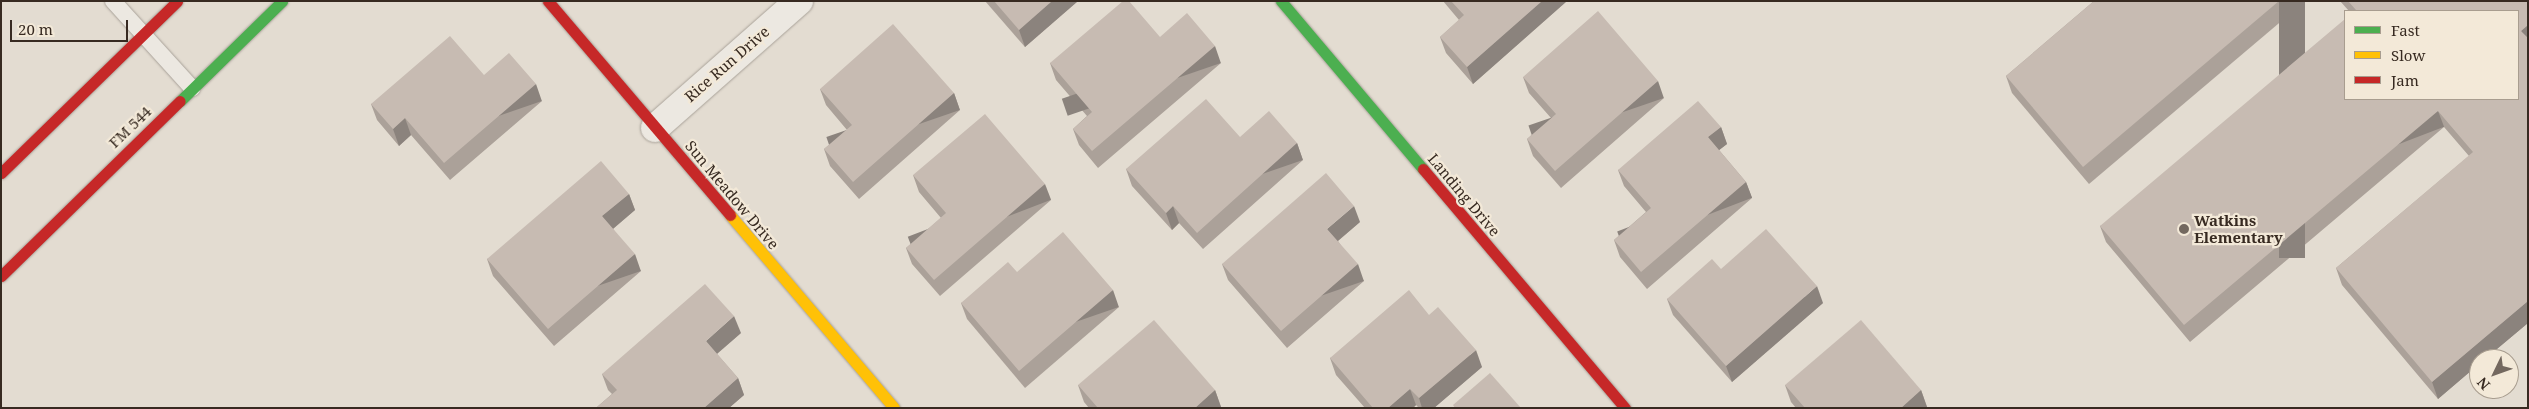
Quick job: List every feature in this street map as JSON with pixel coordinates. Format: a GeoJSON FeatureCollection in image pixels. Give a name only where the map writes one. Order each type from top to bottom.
{"type":"FeatureCollection","features":[{"type":"Feature","properties":{"kind":"street"},"geometry":{"type":"LineString","coordinates":[[1,173],[177,1]]}},
{"type":"Feature","properties":{"kind":"street","name":"FM 544"},"geometry":{"type":"LineString","coordinates":[[1,276],[282,1]]}},
{"type":"Feature","properties":{"kind":"street","name":"Sun Meadow Drive"},"geometry":{"type":"LineString","coordinates":[[548,1],[894,408]]}},
{"type":"Feature","properties":{"kind":"street","name":"Rice Run Drive"},"geometry":{"type":"LineString","coordinates":[[655,128],[799,1]]}},
{"type":"Feature","properties":{"kind":"street","name":"Landing Drive"},"geometry":{"type":"LineString","coordinates":[[1281,1],[1625,408]]}},
{"type":"Feature","properties":{"kind":"lane"},"geometry":{"type":"LineString","coordinates":[[113,1],[192,88]]}},
{"type":"Feature","properties":{"kind":"building"},"geometry":{"type":"Polygon","coordinates":[[[994,1],[1052,1],[1019,30],[994,1]]]}},
{"type":"Feature","properties":{"kind":"building"},"geometry":{"type":"Polygon","coordinates":[[[1123,1],[1129,1],[1160,37],[1187,13],[1215,46],[1092,151],[1073,129],[1092,112],[1050,63],[1123,1]]]}},
{"type":"Feature","properties":{"kind":"building"},"geometry":{"type":"Polygon","coordinates":[[[1451,1],[1542,1],[1467,67],[1440,37],[1464,15],[1451,1]]]}},
{"type":"Feature","properties":{"kind":"building"},"geometry":{"type":"Polygon","coordinates":[[[2094,1],[2279,1],[2083,167],[2006,76],[2094,1]]]}},
{"type":"Feature","properties":{"kind":"building"},"geometry":{"type":"Polygon","coordinates":[[[2348,1],[2528,1],[2528,25],[2521,31],[2528,38],[2528,301],[2432,382],[2336,268],[2473,152],[2438,111],[2184,325],[2100,226],[2344,20],[2344,100],[2519,100],[2519,10],[2356,10],[2348,1]]]}},
{"type":"Feature","properties":{"kind":"building"},"geometry":{"type":"Polygon","coordinates":[[[1598,11],[1658,81],[1555,171],[1527,139],[1556,114],[1523,77],[1598,11]]]}},
{"type":"Feature","properties":{"kind":"building"},"geometry":{"type":"Polygon","coordinates":[[[893,24],[954,93],[853,182],[824,149],[852,125],[820,89],[893,24]]]}},
{"type":"Feature","properties":{"kind":"building"},"geometry":{"type":"Polygon","coordinates":[[[450,36],[484,75],[509,53],[536,84],[444,163],[405,118],[393,129],[371,104],[450,36]]]}},
{"type":"Feature","properties":{"kind":"building"},"geometry":{"type":"Polygon","coordinates":[[[1206,99],[1240,137],[1269,111],[1297,143],[1197,233],[1173,206],[1166,213],[1126,169],[1206,99]]]}},
{"type":"Feature","properties":{"kind":"building"},"geometry":{"type":"Polygon","coordinates":[[[1698,101],[1721,127],[1708,137],[1746,182],[1641,272],[1614,240],[1651,208],[1618,170],[1698,101]]]}},
{"type":"Feature","properties":{"kind":"building"},"geometry":{"type":"Polygon","coordinates":[[[985,114],[1045,184],[934,280],[906,248],[946,213],[913,175],[985,114]]]}},
{"type":"Feature","properties":{"kind":"building"},"geometry":{"type":"Polygon","coordinates":[[[601,161],[629,194],[602,216],[635,254],[548,329],[487,259],[601,161]]]}},
{"type":"Feature","properties":{"kind":"building"},"geometry":{"type":"Polygon","coordinates":[[[1326,173],[1354,206],[1327,229],[1358,264],[1281,331],[1222,264],[1326,173]]]}},
{"type":"Feature","properties":{"kind":"building"},"geometry":{"type":"Polygon","coordinates":[[[1766,229],[1817,286],[1726,366],[1667,299],[1712,259],[1721,269],[1766,229]]]}},
{"type":"Feature","properties":{"kind":"building"},"geometry":{"type":"Polygon","coordinates":[[[1063,232],[1113,290],[1019,371],[961,303],[1008,262],[1017,272],[1063,232]]]}},
{"type":"Feature","properties":{"kind":"building"},"geometry":{"type":"Polygon","coordinates":[[[705,284],[734,316],[706,341],[738,378],[704,408],[598,408],[617,390],[602,374],[705,284]]]}},
{"type":"Feature","properties":{"kind":"building"},"geometry":{"type":"Polygon","coordinates":[[[1409,290],[1429,315],[1438,307],[1476,350],[1419,398],[1410,389],[1388,408],[1373,408],[1330,358],[1409,290]]]}},
{"type":"Feature","properties":{"kind":"building"},"geometry":{"type":"Polygon","coordinates":[[[1154,320],[1215,390],[1195,408],[1098,408],[1078,385],[1154,320]]]}},
{"type":"Feature","properties":{"kind":"building"},"geometry":{"type":"Polygon","coordinates":[[[1861,320],[1921,390],[1901,408],[1805,408],[1785,385],[1861,320]]]}},
{"type":"Feature","properties":{"kind":"building"},"geometry":{"type":"Polygon","coordinates":[[[1490,373],[1521,408],[1455,408],[1453,405],[1490,373]]]}},
{"type":"Feature","properties":{"kind":"traffic: fast"},"geometry":{"type":"LineString","coordinates":[[180,101],[282,1]]}},
{"type":"Feature","properties":{"kind":"traffic: fast"},"geometry":{"type":"LineString","coordinates":[[1281,1],[1423,169]]}},
{"type":"Feature","properties":{"kind":"traffic: slow"},"geometry":{"type":"LineString","coordinates":[[730,215],[894,408]]}},
{"type":"Feature","properties":{"kind":"traffic: jam"},"geometry":{"type":"LineString","coordinates":[[1,173],[177,1]]}},
{"type":"Feature","properties":{"kind":"traffic: jam"},"geometry":{"type":"LineString","coordinates":[[548,1],[730,215]]}},
{"type":"Feature","properties":{"kind":"traffic: jam"},"geometry":{"type":"LineString","coordinates":[[1,276],[180,101]]}},
{"type":"Feature","properties":{"kind":"traffic: jam"},"geometry":{"type":"LineString","coordinates":[[1423,169],[1625,408]]}},
{"type":"Feature","properties":{"kind":"place","name":"Watkins Elementary"},"geometry":{"type":"Point","coordinates":[2184,229]}}]}
